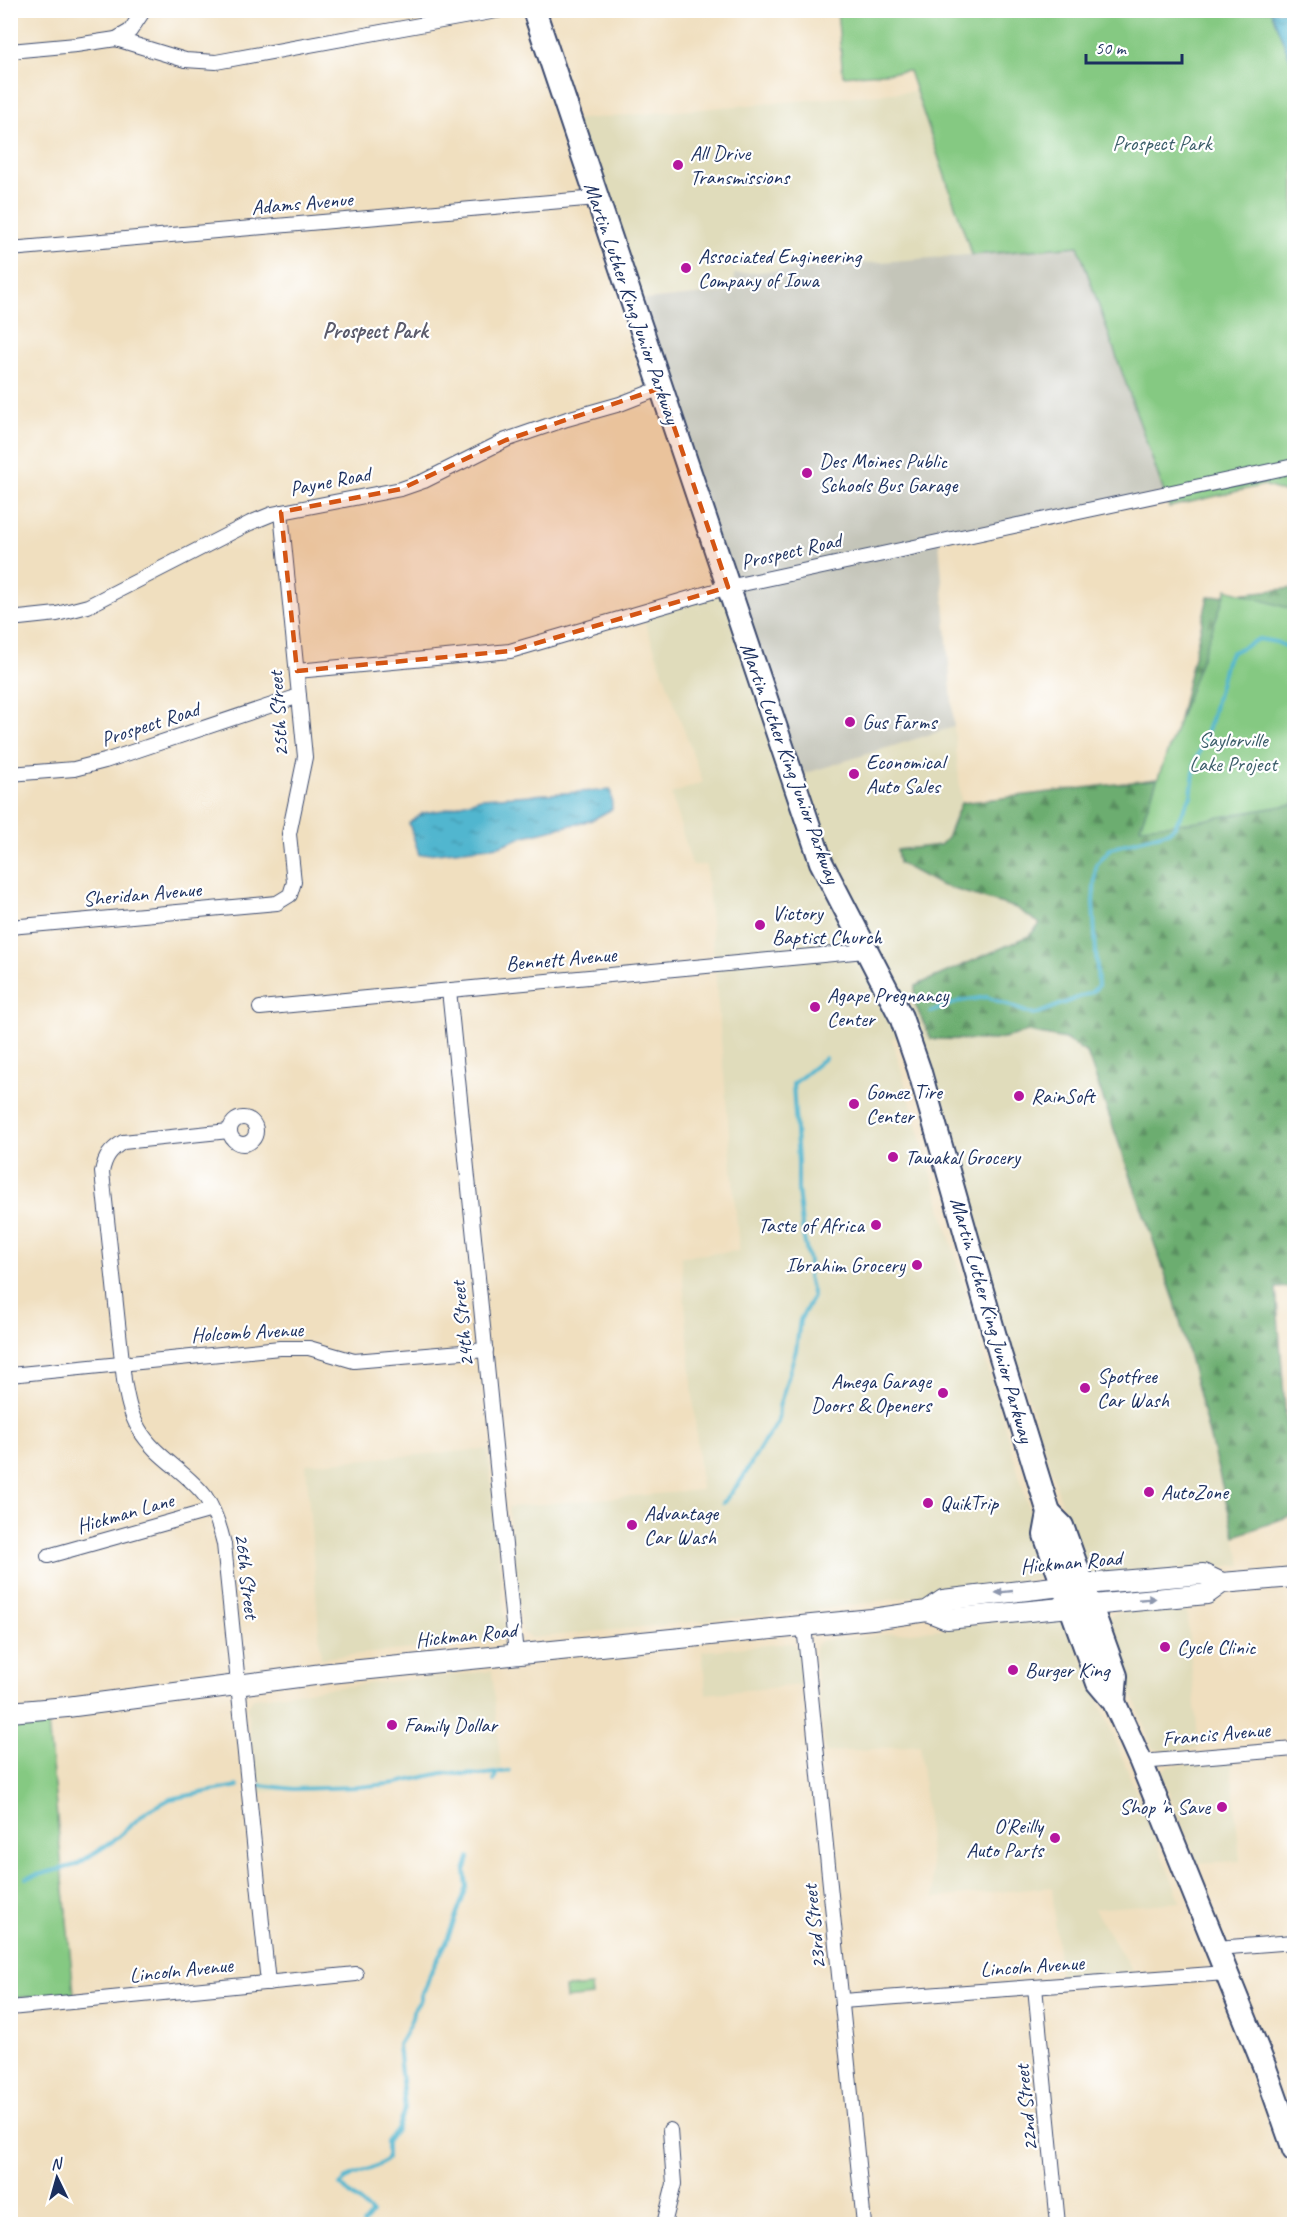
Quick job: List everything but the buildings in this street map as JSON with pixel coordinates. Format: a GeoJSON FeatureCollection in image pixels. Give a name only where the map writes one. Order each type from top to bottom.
{"type":"FeatureCollection","features":[{"type":"Feature","properties":{"kind":"main road","name":"Martin Luther King Junior Parkway"},"geometry":{"type":"LineString","coordinates":[[534,10],[821,862],[901,1017],[919,1069],[1000,1354],[1049,1512],[1062,1526],[1076,1596],[1098,1683],[1114,1702],[1141,1761],[1265,2068],[1294,2150]]}},
{"type":"Feature","properties":{"kind":"main road","name":"Hickman Road"},"geometry":{"type":"LineString","coordinates":[[10,1712],[67,1707],[323,1673],[804,1626],[927,1611],[947,1619],[1076,1596],[1207,1594],[1222,1583],[1294,1576]]}},
{"type":"Feature","properties":{"kind":"street"},"geometry":{"type":"LineString","coordinates":[[10,51],[116,39],[130,31],[140,20],[144,10]]}},
{"type":"Feature","properties":{"kind":"street"},"geometry":{"type":"LineString","coordinates":[[116,39],[185,60],[216,63],[502,10]]}},
{"type":"Feature","properties":{"kind":"street","name":"Adams Avenue"},"geometry":{"type":"LineString","coordinates":[[10,249],[597,198]]}},
{"type":"Feature","properties":{"kind":"street","name":"Payne Road"},"geometry":{"type":"LineString","coordinates":[[10,619],[57,615],[88,606],[250,523],[281,512],[401,489],[424,481],[506,440],[620,404],[661,388]]}},
{"type":"Feature","properties":{"kind":"street","name":"Prospect Road"},"geometry":{"type":"LineString","coordinates":[[297,671],[510,651],[728,587],[1294,466]]}},
{"type":"Feature","properties":{"kind":"street","name":"25th Street"},"geometry":{"type":"LineString","coordinates":[[277,903],[290,896],[294,882],[289,834],[305,757],[281,512]]}},
{"type":"Feature","properties":{"kind":"street","name":"Prospect Road"},"geometry":{"type":"LineString","coordinates":[[10,774],[74,769],[105,761],[299,696]]}},
{"type":"Feature","properties":{"kind":"street","name":"Sheridan Avenue"},"geometry":{"type":"LineString","coordinates":[[10,927],[277,903]]}},
{"type":"Feature","properties":{"kind":"street","name":"Bennett Avenue"},"geometry":{"type":"LineString","coordinates":[[260,1008],[865,951]]}},
{"type":"Feature","properties":{"kind":"street","name":"24th Street"},"geometry":{"type":"LineString","coordinates":[[449,990],[516,1654]]}},
{"type":"Feature","properties":{"kind":"street","name":"26th Street"},"geometry":{"type":"LineString","coordinates":[[230,1131],[123,1142],[111,1149],[104,1160],[102,1172],[122,1363],[130,1412],[139,1431],[150,1444],[204,1495],[218,1520],[224,1544],[268,1983]]}},
{"type":"Feature","properties":{"kind":"street","name":"Holcomb Avenue"},"geometry":{"type":"LineString","coordinates":[[10,1375],[280,1348],[309,1348],[354,1361],[486,1350]]}},
{"type":"Feature","properties":{"kind":"street","name":"Hickman Lane"},"geometry":{"type":"LineString","coordinates":[[48,1556],[212,1510]]}},
{"type":"Feature","properties":{"kind":"street","name":"23rd Street"},"geometry":{"type":"LineString","coordinates":[[804,1626],[864,2224]]}},
{"type":"Feature","properties":{"kind":"street","name":"Francis Avenue"},"geometry":{"type":"LineString","coordinates":[[1141,1761],[1294,1749]]}},
{"type":"Feature","properties":{"kind":"street"},"geometry":{"type":"LineString","coordinates":[[1216,1948],[1294,1942]]}},
{"type":"Feature","properties":{"kind":"street","name":"Lincoln Avenue"},"geometry":{"type":"LineString","coordinates":[[842,2001],[1226,1973]]}},
{"type":"Feature","properties":{"kind":"street","name":"Lincoln Avenue"},"geometry":{"type":"LineString","coordinates":[[10,2008],[356,1974]]}},
{"type":"Feature","properties":{"kind":"street","name":"22nd Street"},"geometry":{"type":"LineString","coordinates":[[1035,1987],[1058,2224]]}},
{"type":"Feature","properties":{"kind":"street"},"geometry":{"type":"LineString","coordinates":[[664,2224],[674,2184],[670,2130]]}},
{"type":"Feature","properties":{"kind":"highlighted area"},"geometry":{"type":"Polygon","coordinates":[[[661,388],[728,587],[510,651],[297,671],[281,512],[401,489],[506,440],[661,388]]]}},
{"type":"Feature","properties":{"kind":"shaded area"},"geometry":{"type":"Polygon","coordinates":[[[916,91],[972,255],[735,274],[736,291],[632,300],[569,120],[916,91]]]}},
{"type":"Feature","properties":{"kind":"shaded area"},"geometry":{"type":"Polygon","coordinates":[[[1078,246],[1163,493],[939,540],[954,727],[791,778],[632,301],[736,291],[734,274],[1078,246]]]}},
{"type":"Feature","properties":{"kind":"shaded area"},"geometry":{"type":"Polygon","coordinates":[[[728,587],[792,778],[954,727],[966,848],[994,845],[1055,962],[1175,1302],[1242,1565],[1095,1576],[1082,1567],[1013,1351],[1000,1354],[908,1037],[892,1038],[1045,1564],[1043,1574],[1037,1579],[817,1610],[531,1638],[522,1632],[508,1507],[701,1490],[681,1256],[739,1251],[706,865],[692,865],[671,794],[703,782],[641,612],[728,587]]]}},
{"type":"Feature","properties":{"kind":"shaded area"},"geometry":{"type":"Polygon","coordinates":[[[488,1449],[506,1629],[503,1637],[496,1641],[321,1658],[306,1464],[488,1449]]]}},
{"type":"Feature","properties":{"kind":"shaded area"},"geometry":{"type":"Polygon","coordinates":[[[1186,1605],[1199,1748],[1163,1751],[1152,1748],[1106,1622],[1116,1612],[1186,1605]]]}},
{"type":"Feature","properties":{"kind":"shaded area"},"geometry":{"type":"Polygon","coordinates":[[[1056,1617],[1069,1626],[1181,1902],[1094,1909],[1133,1972],[1060,1977],[1052,1887],[934,1898],[920,1745],[825,1753],[814,1653],[819,1642],[979,1623],[1056,1617]]]}},
{"type":"Feature","properties":{"kind":"shaded area"},"geometry":{"type":"Polygon","coordinates":[[[789,1643],[798,1649],[802,1685],[706,1694],[702,1651],[789,1643]]]}},
{"type":"Feature","properties":{"kind":"shaded area"},"geometry":{"type":"Polygon","coordinates":[[[492,1671],[501,1770],[256,1793],[247,1708],[253,1698],[492,1671]]]}},
{"type":"Feature","properties":{"kind":"shaded area"},"geometry":{"type":"Polygon","coordinates":[[[1231,1760],[1240,1861],[1197,1863],[1162,1771],[1168,1766],[1231,1760]]]}},
{"type":"Feature","properties":{"kind":"green space","name":"Prospect Park"},"geometry":{"type":"Polygon","coordinates":[[[837,11],[1271,11],[1294,68],[1294,496],[1264,485],[1169,507],[1078,246],[972,255],[909,71],[843,76],[837,11]]]}},
{"type":"Feature","properties":{"kind":"green space"},"geometry":{"type":"Polygon","coordinates":[[[1294,588],[1294,1287],[1276,1288],[1293,1515],[1235,1536],[1175,1302],[1087,1053],[1065,1039],[1028,1032],[995,1040],[931,1039],[914,1002],[915,986],[1029,936],[1040,924],[1016,908],[940,885],[899,863],[897,850],[940,845],[947,838],[961,803],[1165,778],[1208,597],[1294,588]]]}},
{"type":"Feature","properties":{"kind":"green space","name":"Saylorville Lake Project"},"geometry":{"type":"Polygon","coordinates":[[[1227,589],[1294,610],[1294,804],[1186,823],[1140,827],[1227,589]]]}},
{"type":"Feature","properties":{"kind":"green space"},"geometry":{"type":"Polygon","coordinates":[[[48,1723],[74,1994],[11,1998],[11,1727],[48,1723]]]}},
{"type":"Feature","properties":{"kind":"green space"},"geometry":{"type":"Polygon","coordinates":[[[591,1986],[592,1996],[566,1999],[565,1988],[591,1986]]]}},
{"type":"Feature","properties":{"kind":"water"},"geometry":{"type":"Polygon","coordinates":[[[1271,11],[1294,11],[1294,68],[1271,11]]]}},
{"type":"Feature","properties":{"kind":"water"},"geometry":{"type":"Polygon","coordinates":[[[611,790],[612,809],[592,820],[525,836],[499,846],[419,855],[409,823],[423,813],[443,810],[481,798],[611,790]]]}},
{"type":"Feature","properties":{"kind":"waterway"},"geometry":{"type":"LineString","coordinates":[[931,1012],[960,1001],[987,997],[1034,1015],[1092,992],[1098,986],[1093,902],[1096,865],[1111,848],[1168,832],[1175,826],[1191,796],[1195,764],[1211,720],[1226,661],[1231,653],[1259,639],[1276,642],[1294,650]]}},
{"type":"Feature","properties":{"kind":"waterway"},"geometry":{"type":"LineString","coordinates":[[723,1503],[742,1479],[778,1422],[779,1407],[796,1350],[800,1320],[813,1297],[808,1277],[809,1262],[798,1190],[793,1084],[825,1058]]}},
{"type":"Feature","properties":{"kind":"waterway"},"geometry":{"type":"LineString","coordinates":[[260,1785],[293,1789],[358,1787],[397,1783],[443,1773],[480,1775],[509,1771]]}},
{"type":"Feature","properties":{"kind":"waterway"},"geometry":{"type":"LineString","coordinates":[[494,1781],[496,1773]]}},
{"type":"Feature","properties":{"kind":"waterway"},"geometry":{"type":"LineString","coordinates":[[26,1878],[76,1865],[113,1841],[146,1812],[170,1799],[238,1786]]}},
{"type":"Feature","properties":{"kind":"waterway"},"geometry":{"type":"LineString","coordinates":[[363,2224],[372,2213],[340,2185],[351,2176],[376,2167],[387,2159],[387,2142],[397,2129],[405,2109],[398,2045],[408,2029],[413,2011],[421,1999],[430,1974],[446,1943],[467,1887],[465,1871],[469,1858]]}},
{"type":"Feature","properties":{"kind":"place","name":"All Drive Transmissions"},"geometry":{"type":"Point","coordinates":[678,165]}},
{"type":"Feature","properties":{"kind":"place","name":"Associated Engineering Company of Iowa"},"geometry":{"type":"Point","coordinates":[686,268]}},
{"type":"Feature","properties":{"kind":"place","name":"Des Moines Public Schools Bus Garage"},"geometry":{"type":"Point","coordinates":[807,473]}},
{"type":"Feature","properties":{"kind":"place","name":"Gus Farms"},"geometry":{"type":"Point","coordinates":[850,722]}},
{"type":"Feature","properties":{"kind":"place","name":"Economical Auto Sales"},"geometry":{"type":"Point","coordinates":[854,774]}},
{"type":"Feature","properties":{"kind":"place","name":"Victory Baptist Church"},"geometry":{"type":"Point","coordinates":[760,925]}},
{"type":"Feature","properties":{"kind":"place","name":"Agape Pregnancy Center"},"geometry":{"type":"Point","coordinates":[815,1007]}},
{"type":"Feature","properties":{"kind":"place","name":"RainSoft"},"geometry":{"type":"Point","coordinates":[1019,1096]}},
{"type":"Feature","properties":{"kind":"place","name":"Gomez Tire Center"},"geometry":{"type":"Point","coordinates":[854,1104]}},
{"type":"Feature","properties":{"kind":"place","name":"Tawakal Grocery"},"geometry":{"type":"Point","coordinates":[893,1157]}},
{"type":"Feature","properties":{"kind":"place","name":"Taste of Africa"},"geometry":{"type":"Point","coordinates":[876,1225]}},
{"type":"Feature","properties":{"kind":"place","name":"Ibrahim Grocery"},"geometry":{"type":"Point","coordinates":[917,1265]}},
{"type":"Feature","properties":{"kind":"place","name":"Spotfree Car Wash"},"geometry":{"type":"Point","coordinates":[1085,1388]}},
{"type":"Feature","properties":{"kind":"place","name":"Amega Garage Doors & Openers"},"geometry":{"type":"Point","coordinates":[943,1393]}},
{"type":"Feature","properties":{"kind":"place","name":"AutoZone"},"geometry":{"type":"Point","coordinates":[1149,1492]}},
{"type":"Feature","properties":{"kind":"place","name":"QuikTrip"},"geometry":{"type":"Point","coordinates":[928,1503]}},
{"type":"Feature","properties":{"kind":"place","name":"Advantage Car Wash"},"geometry":{"type":"Point","coordinates":[632,1525]}},
{"type":"Feature","properties":{"kind":"place","name":"Cycle Clinic"},"geometry":{"type":"Point","coordinates":[1165,1647]}},
{"type":"Feature","properties":{"kind":"place","name":"Burger King"},"geometry":{"type":"Point","coordinates":[1013,1670]}},
{"type":"Feature","properties":{"kind":"place","name":"Family Dollar"},"geometry":{"type":"Point","coordinates":[392,1725]}},
{"type":"Feature","properties":{"kind":"place","name":"Shop 'n Save"},"geometry":{"type":"Point","coordinates":[1222,1807]}},
{"type":"Feature","properties":{"kind":"place","name":"O'Reilly Auto Parts"},"geometry":{"type":"Point","coordinates":[1055,1838]}},
{"type":"Feature","properties":{"kind":"district","name":"Prospect Park"},"geometry":{"type":"Point","coordinates":[375,331]}}]}
